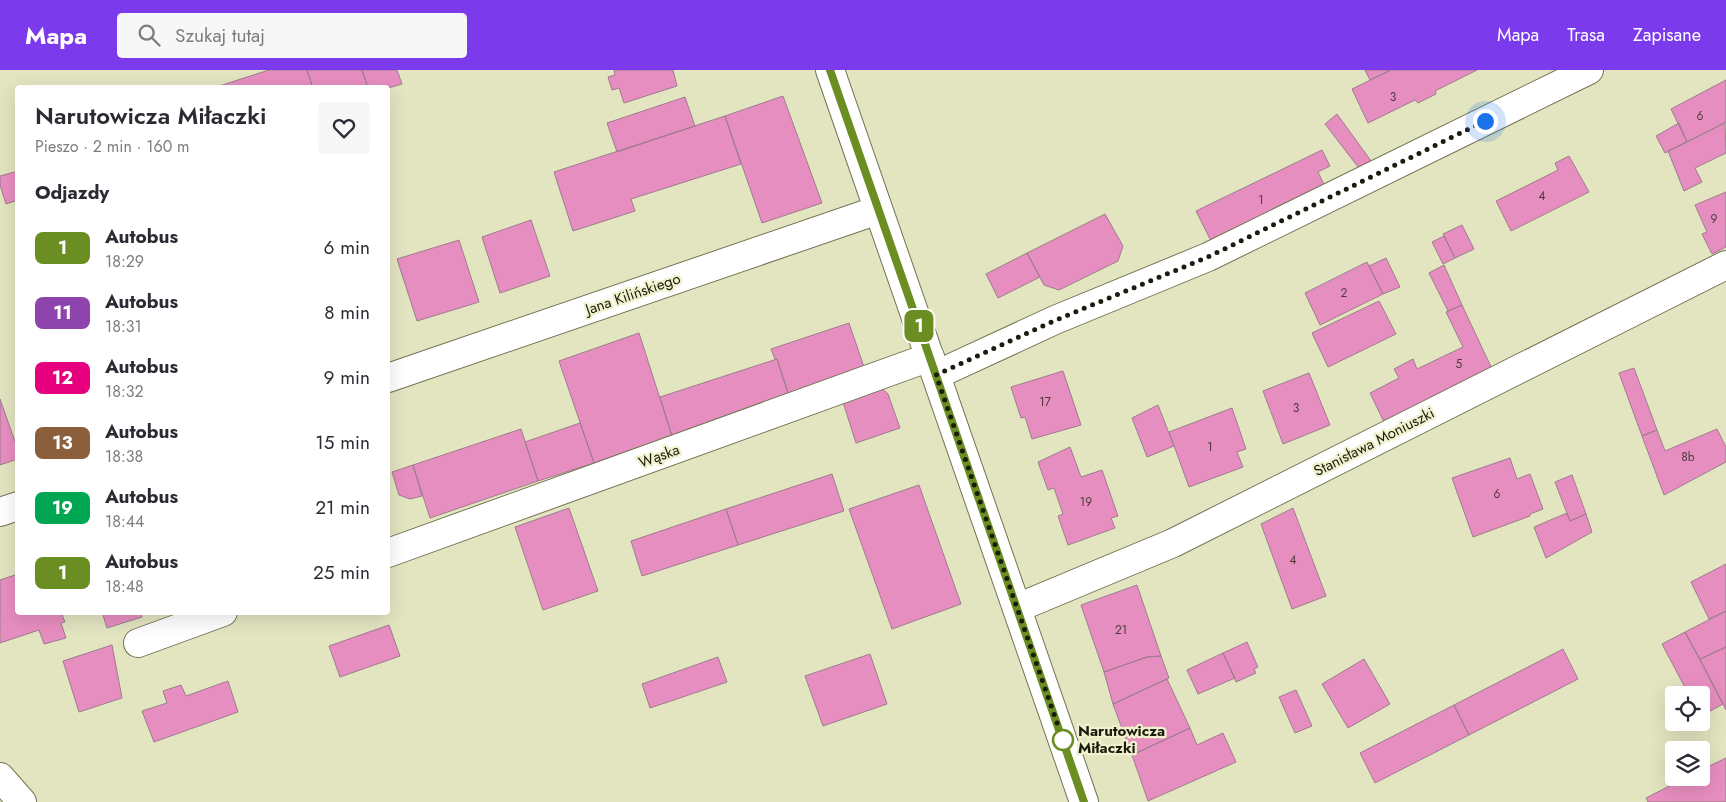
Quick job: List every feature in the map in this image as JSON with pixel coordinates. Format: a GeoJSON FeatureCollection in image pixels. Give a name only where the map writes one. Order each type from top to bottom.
{"type":"FeatureCollection","features":[{"type":"Feature","properties":{"kind":"street"},"geometry":{"type":"LineString","coordinates":[[830,70],[1084,802]]}},
{"type":"Feature","properties":{"kind":"street","name":"Wąska"},"geometry":{"type":"LineString","coordinates":[[390,552],[933,366],[1056,320],[1208,257],[1589,70]]}},
{"type":"Feature","properties":{"kind":"street","name":"Jana Kilińskiego"},"geometry":{"type":"LineString","coordinates":[[390,377],[878,210]]}},
{"type":"Feature","properties":{"kind":"street","name":"Stanisława Moniuszki"},"geometry":{"type":"LineString","coordinates":[[1017,608],[1173,543],[1726,266]]}},
{"type":"Feature","properties":{"kind":"street"},"geometry":{"type":"LineString","coordinates":[[0,512],[15,507]]}},
{"type":"Feature","properties":{"kind":"street"},"geometry":{"type":"LineString","coordinates":[[138,643],[215,615]]}},
{"type":"Feature","properties":{"kind":"street"},"geometry":{"type":"LineString","coordinates":[[0,778],[22,802]]}},
{"type":"Feature","properties":{"kind":"building"},"geometry":{"type":"Polygon","coordinates":[[[269,70],[307,70],[312,85],[222,85],[269,70]]]}},
{"type":"Feature","properties":{"kind":"building"},"geometry":{"type":"Polygon","coordinates":[[[307,70],[362,70],[367,85],[312,85],[307,70]]]}},
{"type":"Feature","properties":{"kind":"building"},"geometry":{"type":"Polygon","coordinates":[[[362,70],[397,70],[402,84],[390,87],[390,85],[367,85],[362,70]]]}},
{"type":"Feature","properties":{"kind":"building"},"geometry":{"type":"Polygon","coordinates":[[[614,70],[673,70],[677,86],[624,103],[619,88],[612,90],[608,77],[615,75],[614,70]]]}},
{"type":"Feature","properties":{"kind":"building"},"geometry":{"type":"Polygon","coordinates":[[[1365,70],[1391,70],[1370,80],[1365,70]]]}},
{"type":"Feature","properties":{"kind":"building"},"geometry":{"type":"Polygon","coordinates":[[[1391,70],[1477,70],[1435,91],[1436,94],[1418,103],[1415,100],[1368,123],[1352,89],[1391,70]]]}},
{"type":"Feature","properties":{"kind":"building"},"geometry":{"type":"Polygon","coordinates":[[[1726,80],[1726,122],[1687,142],[1671,109],[1726,80]]]}},
{"type":"Feature","properties":{"kind":"building"},"geometry":{"type":"Polygon","coordinates":[[[783,96],[822,203],[762,223],[725,116],[783,96]]]}},
{"type":"Feature","properties":{"kind":"building"},"geometry":{"type":"Polygon","coordinates":[[[685,97],[695,126],[617,152],[607,123],[685,97]]]}},
{"type":"Feature","properties":{"kind":"building"},"geometry":{"type":"Polygon","coordinates":[[[1337,114],[1374,165],[1362,172],[1325,124],[1337,114]]]}},
{"type":"Feature","properties":{"kind":"building"},"geometry":{"type":"Polygon","coordinates":[[[725,116],[741,164],[631,199],[635,211],[573,231],[554,172],[725,116]]]}},
{"type":"Feature","properties":{"kind":"building"},"geometry":{"type":"Polygon","coordinates":[[[1679,123],[1687,142],[1665,153],[1656,136],[1679,123]]]}},
{"type":"Feature","properties":{"kind":"building"},"geometry":{"type":"Polygon","coordinates":[[[1725,123],[1726,153],[1695,168],[1702,182],[1684,191],[1668,151],[1725,123]]]}},
{"type":"Feature","properties":{"kind":"building"},"geometry":{"type":"Polygon","coordinates":[[[1322,150],[1330,166],[1318,172],[1326,189],[1213,245],[1196,211],[1322,150]]]}},
{"type":"Feature","properties":{"kind":"building"},"geometry":{"type":"Polygon","coordinates":[[[1569,156],[1589,192],[1511,231],[1496,201],[1558,170],[1555,163],[1569,156]]]}},
{"type":"Feature","properties":{"kind":"building"},"geometry":{"type":"Polygon","coordinates":[[[15,172],[15,201],[6,204],[0,185],[0,176],[15,172]]]}},
{"type":"Feature","properties":{"kind":"building"},"geometry":{"type":"Polygon","coordinates":[[[1726,192],[1726,247],[1712,254],[1702,234],[1707,232],[1695,205],[1726,192]]]}},
{"type":"Feature","properties":{"kind":"building"},"geometry":{"type":"Polygon","coordinates":[[[1105,214],[1123,246],[1118,261],[1059,290],[1044,285],[1027,253],[1105,214]]]}},
{"type":"Feature","properties":{"kind":"building"},"geometry":{"type":"Polygon","coordinates":[[[531,220],[550,276],[500,293],[482,237],[531,220]]]}},
{"type":"Feature","properties":{"kind":"building"},"geometry":{"type":"Polygon","coordinates":[[[1462,225],[1474,249],[1455,258],[1443,234],[1462,225]]]}},
{"type":"Feature","properties":{"kind":"building"},"geometry":{"type":"Polygon","coordinates":[[[1444,236],[1455,258],[1443,264],[1432,242],[1444,236]]]}},
{"type":"Feature","properties":{"kind":"building"},"geometry":{"type":"Polygon","coordinates":[[[459,240],[479,302],[417,321],[397,259],[459,240]]]}},
{"type":"Feature","properties":{"kind":"building"},"geometry":{"type":"Polygon","coordinates":[[[1027,253],[1040,277],[998,298],[986,274],[1027,253]]]}},
{"type":"Feature","properties":{"kind":"building"},"geometry":{"type":"Polygon","coordinates":[[[1386,258],[1400,287],[1383,294],[1369,266],[1386,258]]]}},
{"type":"Feature","properties":{"kind":"building"},"geometry":{"type":"Polygon","coordinates":[[[1367,262],[1383,294],[1320,325],[1305,293],[1367,262]]]}},
{"type":"Feature","properties":{"kind":"building"},"geometry":{"type":"Polygon","coordinates":[[[1444,265],[1462,305],[1448,311],[1429,273],[1444,265]]]}},
{"type":"Feature","properties":{"kind":"building"},"geometry":{"type":"Polygon","coordinates":[[[1379,301],[1396,334],[1328,367],[1312,333],[1379,301]]]}},
{"type":"Feature","properties":{"kind":"building"},"geometry":{"type":"Polygon","coordinates":[[[1462,305],[1492,369],[1384,422],[1370,393],[1399,378],[1394,369],[1413,359],[1417,369],[1463,347],[1446,312],[1462,305]]]}},
{"type":"Feature","properties":{"kind":"building"},"geometry":{"type":"Polygon","coordinates":[[[849,323],[865,370],[789,396],[777,359],[775,359],[771,349],[849,323]]]}},
{"type":"Feature","properties":{"kind":"building"},"geometry":{"type":"Polygon","coordinates":[[[639,333],[672,436],[594,463],[559,361],[639,333]]]}},
{"type":"Feature","properties":{"kind":"building"},"geometry":{"type":"Polygon","coordinates":[[[777,359],[789,396],[672,436],[660,397],[777,359]]]}},
{"type":"Feature","properties":{"kind":"building"},"geometry":{"type":"Polygon","coordinates":[[[1634,368],[1657,430],[1642,436],[1619,373],[1634,368]]]}},
{"type":"Feature","properties":{"kind":"building"},"geometry":{"type":"Polygon","coordinates":[[[1063,371],[1081,425],[1032,439],[1025,417],[1021,418],[1011,387],[1063,371]]]}},
{"type":"Feature","properties":{"kind":"building"},"geometry":{"type":"Polygon","coordinates":[[[1309,373],[1330,425],[1283,444],[1263,391],[1309,373]]]}},
{"type":"Feature","properties":{"kind":"building"},"geometry":{"type":"Polygon","coordinates":[[[879,386],[888,394],[900,428],[856,443],[842,399],[879,386]]]}},
{"type":"Feature","properties":{"kind":"building"},"geometry":{"type":"Polygon","coordinates":[[[0,399],[15,442],[15,460],[0,465],[0,399]]]}},
{"type":"Feature","properties":{"kind":"building"},"geometry":{"type":"Polygon","coordinates":[[[1158,405],[1174,446],[1147,457],[1132,418],[1158,405]]]}},
{"type":"Feature","properties":{"kind":"building"},"geometry":{"type":"Polygon","coordinates":[[[1232,408],[1246,449],[1237,452],[1243,467],[1189,487],[1169,432],[1232,408]]]}},
{"type":"Feature","properties":{"kind":"building"},"geometry":{"type":"Polygon","coordinates":[[[580,423],[594,463],[538,481],[525,442],[580,423]]]}},
{"type":"Feature","properties":{"kind":"building"},"geometry":{"type":"Polygon","coordinates":[[[521,429],[538,481],[430,518],[413,465],[521,429]]]}},
{"type":"Feature","properties":{"kind":"building"},"geometry":{"type":"Polygon","coordinates":[[[1717,429],[1726,447],[1726,462],[1664,495],[1642,436],[1657,430],[1665,451],[1717,429]]]}},
{"type":"Feature","properties":{"kind":"building"},"geometry":{"type":"Polygon","coordinates":[[[1070,447],[1081,477],[1102,470],[1118,516],[1111,518],[1115,528],[1068,545],[1058,516],[1063,514],[1054,488],[1048,490],[1038,462],[1070,447]]]}},
{"type":"Feature","properties":{"kind":"building"},"geometry":{"type":"Polygon","coordinates":[[[1510,458],[1517,479],[1530,474],[1543,509],[1530,514],[1530,516],[1473,537],[1452,478],[1510,458]]]}},
{"type":"Feature","properties":{"kind":"building"},"geometry":{"type":"Polygon","coordinates":[[[413,465],[422,496],[410,499],[399,495],[392,472],[413,465]]]}},
{"type":"Feature","properties":{"kind":"building"},"geometry":{"type":"Polygon","coordinates":[[[832,474],[844,511],[738,545],[726,509],[832,474]]]}},
{"type":"Feature","properties":{"kind":"building"},"geometry":{"type":"Polygon","coordinates":[[[1572,475],[1586,514],[1570,521],[1555,482],[1572,475]]]}},
{"type":"Feature","properties":{"kind":"building"},"geometry":{"type":"Polygon","coordinates":[[[919,485],[961,604],[892,629],[849,509],[919,485]]]}},
{"type":"Feature","properties":{"kind":"building"},"geometry":{"type":"Polygon","coordinates":[[[569,508],[598,591],[543,610],[515,527],[569,508]]]}},
{"type":"Feature","properties":{"kind":"building"},"geometry":{"type":"Polygon","coordinates":[[[1293,508],[1326,596],[1292,609],[1261,524],[1293,508]]]}},
{"type":"Feature","properties":{"kind":"building"},"geometry":{"type":"Polygon","coordinates":[[[726,509],[738,545],[642,576],[631,541],[726,509]]]}},
{"type":"Feature","properties":{"kind":"building"},"geometry":{"type":"Polygon","coordinates":[[[1567,513],[1570,521],[1586,514],[1592,532],[1546,558],[1534,527],[1567,513]]]}},
{"type":"Feature","properties":{"kind":"building"},"geometry":{"type":"Polygon","coordinates":[[[1726,564],[1726,611],[1709,619],[1691,582],[1726,564]]]}},
{"type":"Feature","properties":{"kind":"building"},"geometry":{"type":"Polygon","coordinates":[[[15,575],[15,615],[62,615],[65,622],[61,623],[66,638],[44,644],[39,630],[0,643],[0,580],[15,575]]]}},
{"type":"Feature","properties":{"kind":"building"},"geometry":{"type":"Polygon","coordinates":[[[1137,585],[1161,656],[1147,657],[1104,672],[1081,605],[1137,585]]]}},
{"type":"Feature","properties":{"kind":"building"},"geometry":{"type":"Polygon","coordinates":[[[1726,611],[1726,647],[1700,659],[1685,632],[1726,611]]]}},
{"type":"Feature","properties":{"kind":"building"},"geometry":{"type":"Polygon","coordinates":[[[103,615],[141,615],[142,617],[107,628],[103,615]]]}},
{"type":"Feature","properties":{"kind":"building"},"geometry":{"type":"Polygon","coordinates":[[[389,625],[400,656],[340,677],[329,646],[389,625]]]}},
{"type":"Feature","properties":{"kind":"building"},"geometry":{"type":"Polygon","coordinates":[[[1685,632],[1723,704],[1710,711],[1710,686],[1684,686],[1662,644],[1685,632]]]}},
{"type":"Feature","properties":{"kind":"building"},"geometry":{"type":"Polygon","coordinates":[[[1247,642],[1258,667],[1254,669],[1256,673],[1236,682],[1223,653],[1247,642]]]}},
{"type":"Feature","properties":{"kind":"building"},"geometry":{"type":"Polygon","coordinates":[[[112,645],[122,698],[79,712],[63,661],[112,645]]]}},
{"type":"Feature","properties":{"kind":"building"},"geometry":{"type":"Polygon","coordinates":[[[1726,647],[1726,710],[1700,659],[1726,647]]]}},
{"type":"Feature","properties":{"kind":"building"},"geometry":{"type":"Polygon","coordinates":[[[1563,649],[1578,679],[1469,735],[1454,705],[1563,649]]]}},
{"type":"Feature","properties":{"kind":"building"},"geometry":{"type":"Polygon","coordinates":[[[1223,653],[1235,678],[1198,694],[1187,670],[1223,653]]]}},
{"type":"Feature","properties":{"kind":"building"},"geometry":{"type":"Polygon","coordinates":[[[870,654],[887,704],[823,726],[805,676],[870,654]]]}},
{"type":"Feature","properties":{"kind":"building"},"geometry":{"type":"Polygon","coordinates":[[[1161,656],[1169,678],[1113,704],[1104,672],[1147,657],[1161,656]]]}},
{"type":"Feature","properties":{"kind":"building"},"geometry":{"type":"Polygon","coordinates":[[[718,657],[727,682],[650,708],[642,684],[718,657]]]}},
{"type":"Feature","properties":{"kind":"building"},"geometry":{"type":"Polygon","coordinates":[[[1364,659],[1390,704],[1348,728],[1322,684],[1364,659]]]}},
{"type":"Feature","properties":{"kind":"building"},"geometry":{"type":"Polygon","coordinates":[[[1167,679],[1190,728],[1132,755],[1113,704],[1167,679]]]}},
{"type":"Feature","properties":{"kind":"building"},"geometry":{"type":"Polygon","coordinates":[[[228,681],[238,712],[154,742],[142,711],[167,703],[163,691],[181,685],[186,696],[228,681]]]}},
{"type":"Feature","properties":{"kind":"building"},"geometry":{"type":"Polygon","coordinates":[[[1296,690],[1312,726],[1295,733],[1279,697],[1296,690]]]}},
{"type":"Feature","properties":{"kind":"building"},"geometry":{"type":"Polygon","coordinates":[[[1454,705],[1469,735],[1375,783],[1360,753],[1454,705]]]}},
{"type":"Feature","properties":{"kind":"building"},"geometry":{"type":"Polygon","coordinates":[[[1190,728],[1197,745],[1223,733],[1236,762],[1148,801],[1132,755],[1190,728]]]}},
{"type":"Feature","properties":{"kind":"building"},"geometry":{"type":"Polygon","coordinates":[[[1726,758],[1726,802],[1648,802],[1646,798],[1669,786],[1710,786],[1710,766],[1726,758]]]}},
{"type":"Feature","properties":{"kind":"bus line","name":"1"},"geometry":{"type":"LineString","coordinates":[[830,70],[1084,802]]}},
{"type":"Feature","properties":{"kind":"place","name":"Narutowicza Miłaczki"},"geometry":{"type":"Point","coordinates":[1063,740]}},
{"type":"Feature","properties":{"kind":"route"},"geometry":{"type":"LineString","coordinates":[[1063,740],[936,375],[1056,320],[1208,257],[1485,121]]}}]}
